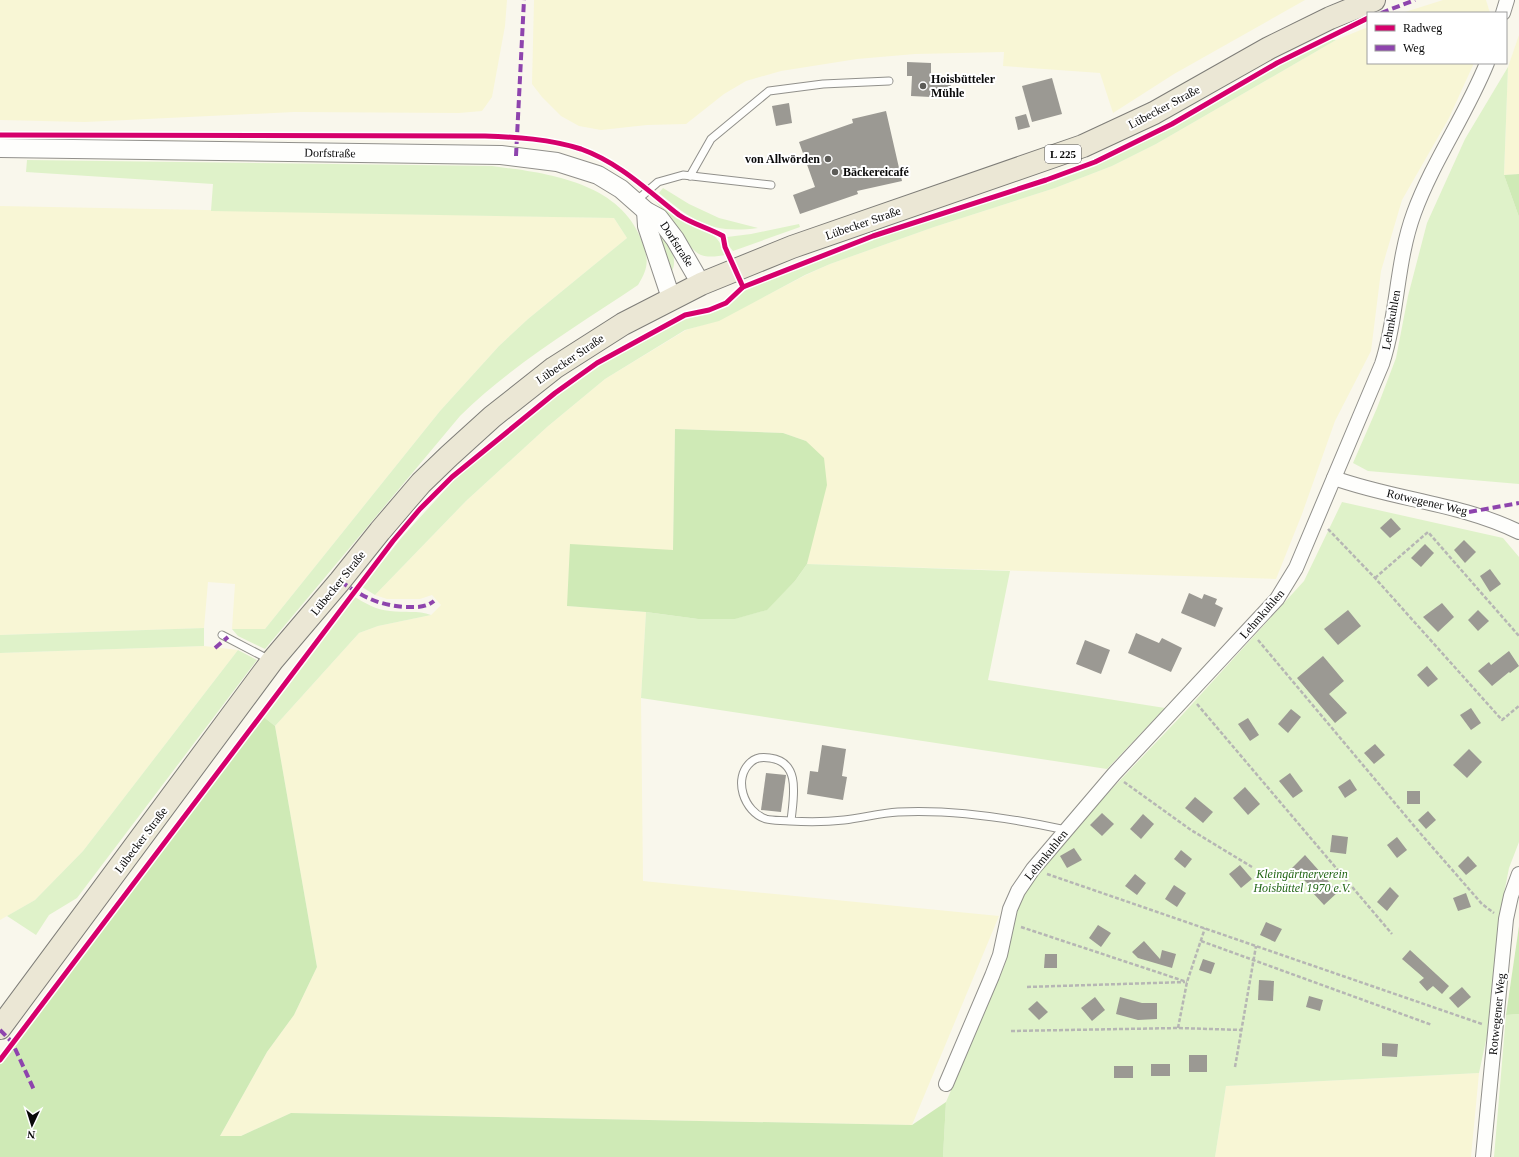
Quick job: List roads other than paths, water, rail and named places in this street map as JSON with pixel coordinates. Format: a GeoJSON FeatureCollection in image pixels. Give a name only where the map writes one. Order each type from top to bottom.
{"type":"FeatureCollection","features":[{"type":"Feature","properties":{"kind":"main road","name":"Lübecker Straße"},"geometry":{"type":"LineString","coordinates":[[0,1028],[272,661],[340,581],[380,530],[422,483],[480,427],[554,368],[623,324],[671,298],[701,284],[792,247],[1083,146],[1154,113],[1269,48],[1330,18],[1374,0]]}},
{"type":"Feature","properties":{"kind":"street"},"geometry":{"type":"LineString","coordinates":[[1503,12],[1507,0]]}},
{"type":"Feature","properties":{"kind":"street","name":"Lehmkuhlen"},"geometry":{"type":"LineString","coordinates":[[946,1084],[1000,955],[1006,922],[1018,891],[1033,869],[1114,774],[1189,695],[1284,588],[1296,568],[1318,518],[1386,350],[1401,258],[1414,212],[1438,159],[1476,88],[1487,64]]}},
{"type":"Feature","properties":{"kind":"street","name":"Dorfstraße"},"geometry":{"type":"LineString","coordinates":[[0,148],[516,156],[557,162],[598,175],[659,218],[701,284]]}},
{"type":"Feature","properties":{"kind":"street","name":"Dorfstraße"},"geometry":{"type":"LineString","coordinates":[[641,206],[671,298]]}},
{"type":"Feature","properties":{"kind":"street","name":"Rotwegener Weg"},"geometry":{"type":"LineString","coordinates":[[1334,478],[1372,490],[1469,512],[1519,532]]}},
{"type":"Feature","properties":{"kind":"street","name":"Rotwegener Weg"},"geometry":{"type":"LineString","coordinates":[[1483,1157],[1489,1050],[1495,1027],[1506,919],[1511,896],[1519,874]]}},
{"type":"Feature","properties":{"kind":"lane"},"geometry":{"type":"LineString","coordinates":[[690,176],[711,139],[770,91],[823,84],[889,81]]}},
{"type":"Feature","properties":{"kind":"lane"},"geometry":{"type":"LineString","coordinates":[[641,206],[658,182],[683,176],[771,185]]}},
{"type":"Feature","properties":{"kind":"lane"},"geometry":{"type":"LineString","coordinates":[[222,635],[272,661]]}},
{"type":"Feature","properties":{"kind":"lane"},"geometry":{"type":"LineString","coordinates":[[791,821],[794,782],[791,772],[784,764],[774,758],[763,756],[751,760],[744,769],[742,779],[745,800],[751,809],[766,819],[791,821],[813,822],[844,820],[896,812],[954,812],[1066,830]]}},
{"type":"Feature","properties":{"kind":"place","name":"Hoisbütteler Mühle"},"geometry":{"type":"Point","coordinates":[923,86]}},
{"type":"Feature","properties":{"kind":"place","name":"von Allwörden"},"geometry":{"type":"Point","coordinates":[828,159]}},
{"type":"Feature","properties":{"kind":"place","name":"Bäckereicafé"},"geometry":{"type":"Point","coordinates":[835,172]}},
{"type":"Feature","properties":{"kind":"park label","name":"Kleingärtnerverein Hoisbüttel 1970 e.V."},"geometry":{"type":"Point","coordinates":[1302,881]}}]}
